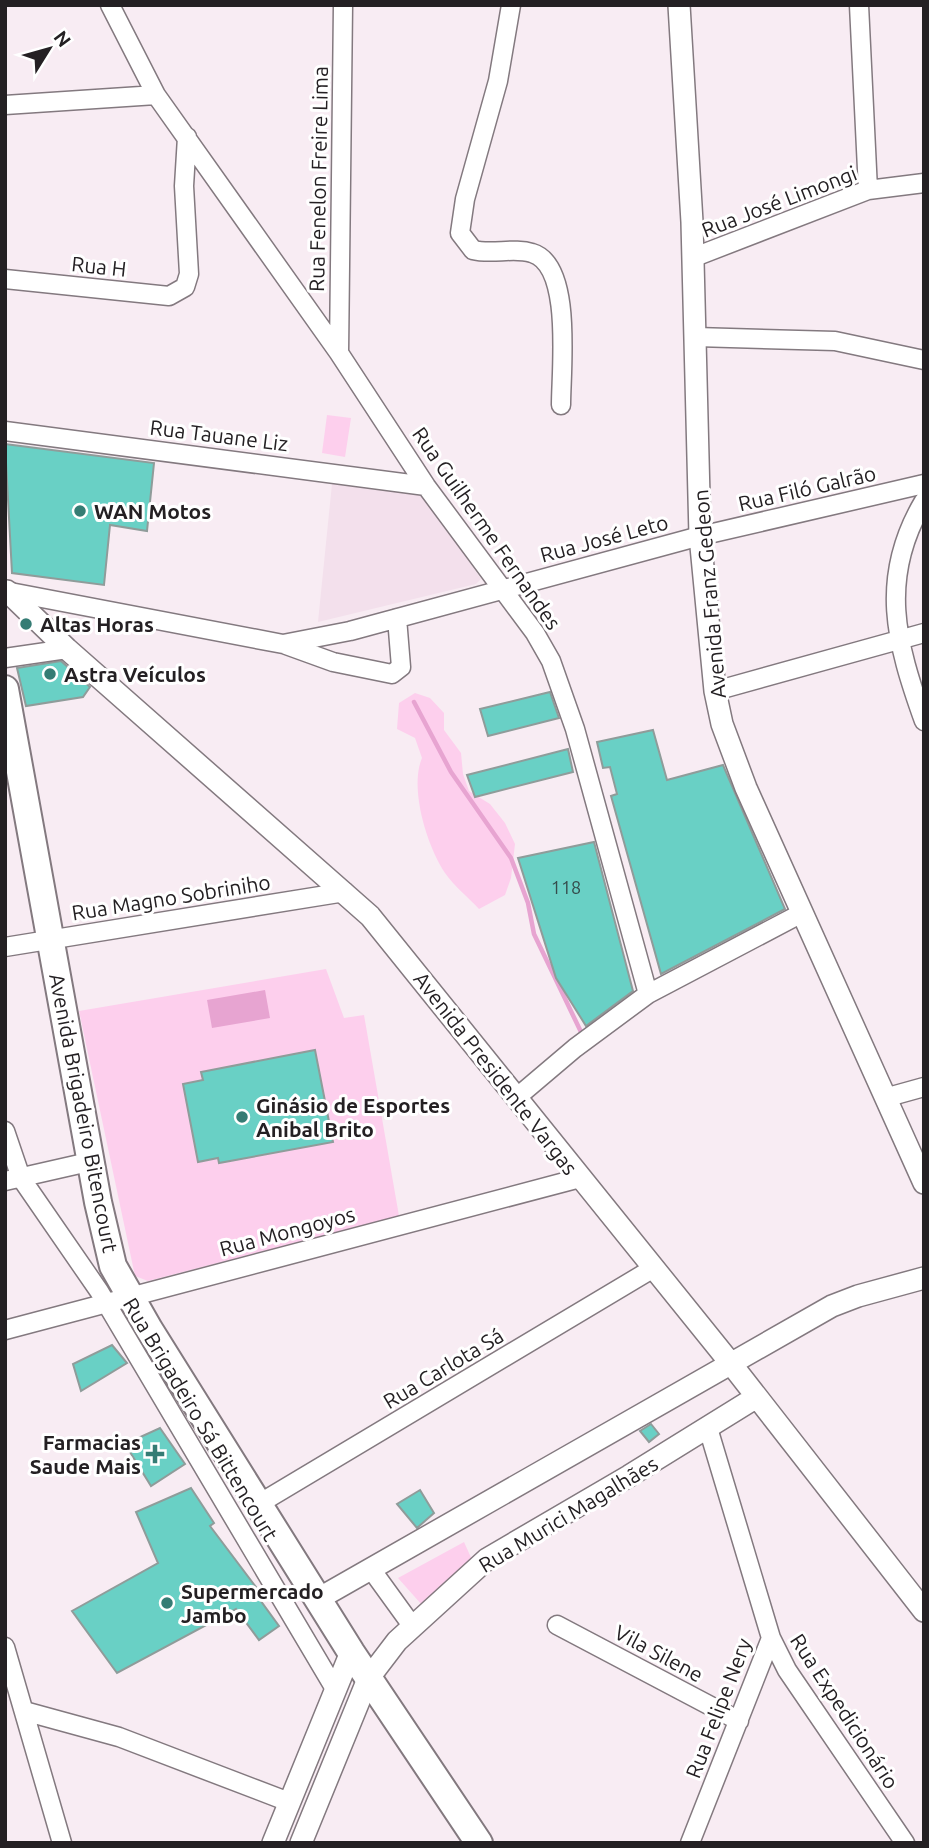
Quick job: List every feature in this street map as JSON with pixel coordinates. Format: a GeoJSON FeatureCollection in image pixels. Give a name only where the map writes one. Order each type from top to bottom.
{"type":"FeatureCollection","features":[{"type":"Feature","properties":{"kind":"main road","name":"Avenida Brigadeiro Bitencourt"},"geometry":{"type":"LineString","coordinates":[[5,689],[117,1299],[257,1505],[368,1679],[479,1843]]}},
{"type":"Feature","properties":{"kind":"street","name":"Rua Guilherme Fernandes"},"geometry":{"type":"LineString","coordinates":[[110,5],[156,95],[339,353],[426,486],[535,633],[551,661],[575,729],[648,994]]}},
{"type":"Feature","properties":{"kind":"street","name":"Rua Fenelon Freire Lima"},"geometry":{"type":"LineString","coordinates":[[339,353],[343,5]]}},
{"type":"Feature","properties":{"kind":"street"},"geometry":{"type":"LineString","coordinates":[[511,5],[498,81],[465,199],[460,233],[473,250],[528,251],[542,258],[554,272],[560,294],[561,405]]}},
{"type":"Feature","properties":{"kind":"street","name":"Avenida Franz Gedeon"},"geometry":{"type":"LineString","coordinates":[[679,5],[696,337],[701,536],[715,691],[722,724],[746,788],[888,1097],[924,1183]]}},
{"type":"Feature","properties":{"kind":"street"},"geometry":{"type":"LineString","coordinates":[[859,5],[868,190]]}},
{"type":"Feature","properties":{"kind":"street"},"geometry":{"type":"LineString","coordinates":[[5,104],[156,95]]}},
{"type":"Feature","properties":{"kind":"street","name":"Rua H"},"geometry":{"type":"LineString","coordinates":[[5,279],[169,296],[185,287],[190,274],[184,186],[187,138]]}},
{"type":"Feature","properties":{"kind":"street","name":"Rua José Limongi"},"geometry":{"type":"LineString","coordinates":[[692,258],[868,190],[924,183]]}},
{"type":"Feature","properties":{"kind":"street"},"geometry":{"type":"LineString","coordinates":[[696,337],[835,341],[924,360]]}},
{"type":"Feature","properties":{"kind":"street","name":"Rua Tauane Liz"},"geometry":{"type":"LineString","coordinates":[[5,431],[426,486]]}},
{"type":"Feature","properties":{"kind":"street","name":"Rua Filó Galrão"},"geometry":{"type":"LineString","coordinates":[[701,536],[924,484]]}},
{"type":"Feature","properties":{"kind":"street"},"geometry":{"type":"LineString","coordinates":[[924,501],[908,527],[895,579],[898,640],[924,721]]}},
{"type":"Feature","properties":{"kind":"street","name":"Rua José Leto"},"geometry":{"type":"LineString","coordinates":[[283,644],[397,618],[701,536]]}},
{"type":"Feature","properties":{"kind":"street","name":"Rua José Leto"},"geometry":{"type":"LineString","coordinates":[[6,591],[283,644],[333,662],[392,674],[401,667],[397,618]]}},
{"type":"Feature","properties":{"kind":"street","name":"Avenida Presidente Vargas"},"geometry":{"type":"LineString","coordinates":[[6,591],[67,649],[345,892],[397,948],[652,1269],[732,1365],[755,1398],[924,1611]]}},
{"type":"Feature","properties":{"kind":"street"},"geometry":{"type":"LineString","coordinates":[[715,691],[924,634]]}},
{"type":"Feature","properties":{"kind":"street"},"geometry":{"type":"LineString","coordinates":[[5,658],[67,649]]}},
{"type":"Feature","properties":{"kind":"street","name":"Rua Magno Sobriniho"},"geometry":{"type":"LineString","coordinates":[[5,947],[345,892]]}},
{"type":"Feature","properties":{"kind":"street"},"geometry":{"type":"LineString","coordinates":[[516,1098],[575,1048],[648,994],[802,913]]}},
{"type":"Feature","properties":{"kind":"street"},"geometry":{"type":"LineString","coordinates":[[888,1097],[924,1087]]}},
{"type":"Feature","properties":{"kind":"street","name":"Rua Brigadeiro Sá Bittencourt"},"geometry":{"type":"LineString","coordinates":[[5,1131],[13,1179],[117,1299],[335,1689]]}},
{"type":"Feature","properties":{"kind":"street"},"geometry":{"type":"LineString","coordinates":[[13,1179],[93,1161]]}},
{"type":"Feature","properties":{"kind":"street","name":"Rua Mongoyos"},"geometry":{"type":"LineString","coordinates":[[5,1330],[580,1178]]}},
{"type":"Feature","properties":{"kind":"street","name":"Rua Carlota Sá"},"geometry":{"type":"LineString","coordinates":[[257,1505],[652,1269]]}},
{"type":"Feature","properties":{"kind":"street"},"geometry":{"type":"LineString","coordinates":[[318,1599],[832,1306],[924,1278]]}},
{"type":"Feature","properties":{"kind":"street","name":"Rua Murici Magalhães"},"geometry":{"type":"LineString","coordinates":[[303,1838],[368,1679],[384,1655],[487,1559],[755,1398]]}},
{"type":"Feature","properties":{"kind":"street","name":"Rua Felipe Nery"},"geometry":{"type":"LineString","coordinates":[[690,1843],[771,1638],[708,1427]]}},
{"type":"Feature","properties":{"kind":"street"},"geometry":{"type":"LineString","coordinates":[[371,1569],[413,1627]]}},
{"type":"Feature","properties":{"kind":"street","name":"Vila Silene"},"geometry":{"type":"LineString","coordinates":[[557,1625],[739,1721]]}},
{"type":"Feature","properties":{"kind":"street","name":"Rua Expedicionário"},"geometry":{"type":"LineString","coordinates":[[771,1638],[793,1679],[905,1843]]}},
{"type":"Feature","properties":{"kind":"street"},"geometry":{"type":"LineString","coordinates":[[5,1647],[17,1708],[62,1843]]}},
{"type":"Feature","properties":{"kind":"street"},"geometry":{"type":"LineString","coordinates":[[303,1838],[276,1834],[351,1652]]}},
{"type":"Feature","properties":{"kind":"street"},"geometry":{"type":"LineString","coordinates":[[17,1708],[119,1737],[289,1802]]}},
{"type":"Feature","properties":{"kind":"shaded area"},"geometry":{"type":"Polygon","coordinates":[[[327,415],[351,418],[345,457],[322,453],[327,415]]]}},
{"type":"Feature","properties":{"kind":"shaded area"},"geometry":{"type":"Polygon","coordinates":[[[332,484],[420,490],[481,579],[476,584],[318,622],[332,484]]]}},
{"type":"Feature","properties":{"kind":"shaded area"},"geometry":{"type":"Polygon","coordinates":[[[415,693],[430,698],[444,713],[444,730],[461,753],[463,774],[469,791],[490,804],[505,823],[515,844],[511,878],[505,895],[479,909],[445,873],[426,833],[418,785],[422,758],[415,738],[397,729],[399,703],[415,693]]]}},
{"type":"Feature","properties":{"kind":"shaded area","name":"Ginásio de Esportes Anibal Brito"},"geometry":{"type":"Polygon","coordinates":[[[326,969],[344,1018],[364,1015],[399,1216],[148,1281],[135,1276],[79,1011],[326,969]]]}},
{"type":"Feature","properties":{"kind":"shaded area"},"geometry":{"type":"Polygon","coordinates":[[[265,990],[270,1018],[212,1028],[207,1000],[265,990]]]}},
{"type":"Feature","properties":{"kind":"shaded area"},"geometry":{"type":"Polygon","coordinates":[[[464,1542],[473,1562],[422,1605],[398,1578],[464,1542]]]}},
{"type":"Feature","properties":{"kind":"building","name":"WAN Motos"},"geometry":{"type":"Polygon","coordinates":[[[5,444],[154,463],[147,531],[110,525],[104,585],[12,573],[5,444]]]}},
{"type":"Feature","properties":{"kind":"building","name":"Astra Veículos"},"geometry":{"type":"Polygon","coordinates":[[[61,661],[90,687],[83,697],[26,706],[17,668],[61,661]]]}},
{"type":"Feature","properties":{"kind":"building"},"geometry":{"type":"Polygon","coordinates":[[[550,692],[559,718],[488,736],[480,709],[550,692]]]}},
{"type":"Feature","properties":{"kind":"building"},"geometry":{"type":"Polygon","coordinates":[[[653,730],[667,780],[723,765],[785,909],[661,974],[611,796],[617,794],[610,767],[603,768],[597,742],[653,730]]]}},
{"type":"Feature","properties":{"kind":"building"},"geometry":{"type":"Polygon","coordinates":[[[568,749],[573,772],[475,797],[467,775],[568,749]]]}},
{"type":"Feature","properties":{"kind":"building"},"geometry":{"type":"Polygon","coordinates":[[[594,842],[633,991],[586,1026],[556,978],[518,858],[594,842]]]}},
{"type":"Feature","properties":{"kind":"building"},"geometry":{"type":"Polygon","coordinates":[[[315,1050],[333,1142],[219,1163],[218,1158],[198,1162],[183,1084],[203,1080],[201,1072],[315,1050]]]}},
{"type":"Feature","properties":{"kind":"building"},"geometry":{"type":"Polygon","coordinates":[[[112,1345],[127,1363],[81,1391],[73,1364],[112,1345]]]}},
{"type":"Feature","properties":{"kind":"building"},"geometry":{"type":"Polygon","coordinates":[[[651,1424],[659,1434],[649,1442],[640,1431],[651,1424]]]}},
{"type":"Feature","properties":{"kind":"building","name":"Farmacias Saude Mais"},"geometry":{"type":"Polygon","coordinates":[[[160,1428],[185,1464],[151,1486],[125,1444],[160,1428]]]}},
{"type":"Feature","properties":{"kind":"building","name":"Supermercado Jambo"},"geometry":{"type":"Polygon","coordinates":[[[191,1488],[214,1523],[210,1526],[262,1595],[258,1597],[279,1626],[259,1640],[236,1609],[117,1673],[72,1611],[158,1563],[136,1512],[191,1488]]]}},
{"type":"Feature","properties":{"kind":"building"},"geometry":{"type":"Polygon","coordinates":[[[420,1490],[434,1513],[417,1528],[397,1504],[420,1490]]]}},
{"type":"Feature","properties":{"kind":"waterway"},"geometry":{"type":"LineString","coordinates":[[414,702],[451,772],[511,858],[528,903],[534,934],[581,1032]]}},
{"type":"Feature","properties":{"kind":"place","name":"WAN Motos"},"geometry":{"type":"Point","coordinates":[80,511]}},
{"type":"Feature","properties":{"kind":"place","name":"Altas Horas"},"geometry":{"type":"Point","coordinates":[26,624]}},
{"type":"Feature","properties":{"kind":"place","name":"Astra Veículos"},"geometry":{"type":"Point","coordinates":[50,674]}},
{"type":"Feature","properties":{"kind":"place","name":"Ginásio de Esportes Anibal Brito"},"geometry":{"type":"Point","coordinates":[242,1117]}},
{"type":"Feature","properties":{"kind":"place","name":"Farmacias Saude Mais"},"geometry":{"type":"Point","coordinates":[155,1454]}},
{"type":"Feature","properties":{"kind":"place","name":"Supermercado Jambo"},"geometry":{"type":"Point","coordinates":[167,1603]}}]}
